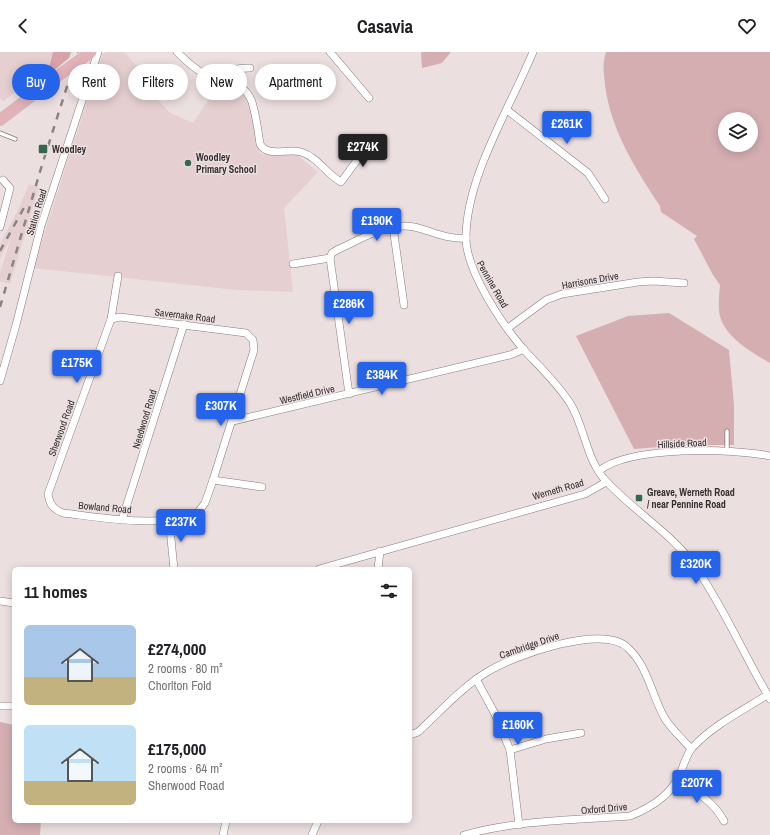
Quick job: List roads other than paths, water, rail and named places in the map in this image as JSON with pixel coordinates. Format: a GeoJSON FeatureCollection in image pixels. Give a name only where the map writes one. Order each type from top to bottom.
{"type":"FeatureCollection","features":[{"type":"Feature","properties":{"kind":"main road"},"geometry":{"type":"LineString","coordinates":[[0,120],[92,52]]}},
{"type":"Feature","properties":{"kind":"street","name":"Station Road"},"geometry":{"type":"LineString","coordinates":[[0,381],[41,226],[98,52]]}},
{"type":"Feature","properties":{"kind":"street"},"geometry":{"type":"LineString","coordinates":[[177,52],[196,69]]}},
{"type":"Feature","properties":{"kind":"street"},"geometry":{"type":"LineString","coordinates":[[330,52],[369,98]]}},
{"type":"Feature","properties":{"kind":"street","name":"Pennine Road"},"geometry":{"type":"LineString","coordinates":[[533,52],[481,171],[469,211],[466,238],[471,267],[508,328],[524,349],[555,382],[571,404],[599,471],[606,482]]}},
{"type":"Feature","properties":{"kind":"street"},"geometry":{"type":"LineString","coordinates":[[247,93],[252,101],[260,144],[263,149],[268,151],[299,151],[307,154],[313,157],[332,177],[341,182],[369,144]]}},
{"type":"Feature","properties":{"kind":"street"},"geometry":{"type":"LineString","coordinates":[[507,110],[588,173],[605,199]]}},
{"type":"Feature","properties":{"kind":"street"},"geometry":{"type":"LineString","coordinates":[[0,227],[10,188],[3,180]]}},
{"type":"Feature","properties":{"kind":"street"},"geometry":{"type":"LineString","coordinates":[[393,227],[404,305]]}},
{"type":"Feature","properties":{"kind":"street"},"geometry":{"type":"LineString","coordinates":[[349,394],[330,258],[332,253],[380,230],[393,227],[415,228],[451,238],[466,238]]}},
{"type":"Feature","properties":{"kind":"street"},"geometry":{"type":"LineString","coordinates":[[293,264],[330,258]]}},
{"type":"Feature","properties":{"kind":"street","name":"Sherwood Road"},"geometry":{"type":"LineString","coordinates":[[48,494],[111,319],[118,276]]}},
{"type":"Feature","properties":{"kind":"street","name":"Harrisons Drive"},"geometry":{"type":"LineString","coordinates":[[508,328],[546,300],[562,294],[638,282],[653,281],[684,283]]}},
{"type":"Feature","properties":{"kind":"street","name":"Savernake Road"},"geometry":{"type":"LineString","coordinates":[[111,319],[120,317],[246,333],[253,340],[254,350],[233,421]]}},
{"type":"Feature","properties":{"kind":"street","name":"Needwood Road"},"geometry":{"type":"LineString","coordinates":[[122,520],[184,324]]}},
{"type":"Feature","properties":{"kind":"street","name":"Westfield Drive"},"geometry":{"type":"LineString","coordinates":[[233,421],[510,355],[524,349]]}},
{"type":"Feature","properties":{"kind":"street"},"geometry":{"type":"LineString","coordinates":[[233,421],[214,480],[262,487]]}},
{"type":"Feature","properties":{"kind":"street","name":"Hillside Road"},"geometry":{"type":"LineString","coordinates":[[599,471],[607,464],[618,460],[645,456],[727,451],[752,452],[770,456]]}},
{"type":"Feature","properties":{"kind":"street","name":"Bowland Road"},"geometry":{"type":"LineString","coordinates":[[48,494],[50,504],[56,510],[63,513],[122,520],[169,519],[196,515],[205,503],[214,480]]}},
{"type":"Feature","properties":{"kind":"street"},"geometry":{"type":"LineString","coordinates":[[606,482],[663,531],[690,560],[716,600],[769,697]]}},
{"type":"Feature","properties":{"kind":"street","name":"Werneth Road"},"geometry":{"type":"LineString","coordinates":[[326,567],[585,494],[606,482]]}},
{"type":"Feature","properties":{"kind":"street"},"geometry":{"type":"LineString","coordinates":[[169,519],[174,567]]}},
{"type":"Feature","properties":{"kind":"street"},"geometry":{"type":"LineString","coordinates":[[378,567],[380,551]]}},
{"type":"Feature","properties":{"kind":"street"},"geometry":{"type":"LineString","coordinates":[[0,601],[12,603]]}},
{"type":"Feature","properties":{"kind":"street","name":"Cambridge Drive"},"geometry":{"type":"LineString","coordinates":[[412,734],[418,732],[476,679],[488,671],[551,646],[578,640],[614,640],[627,646],[642,663],[665,718],[692,749]]}},
{"type":"Feature","properties":{"kind":"street"},"geometry":{"type":"LineString","coordinates":[[476,679],[495,714],[510,750],[519,825]]}},
{"type":"Feature","properties":{"kind":"street","name":"Oxford Drive"},"geometry":{"type":"LineString","coordinates":[[464,835],[485,829],[519,825],[630,816],[645,810],[658,802],[677,782],[692,749],[717,726],[769,697]]}},
{"type":"Feature","properties":{"kind":"street"},"geometry":{"type":"LineString","coordinates":[[0,706],[12,706]]}},
{"type":"Feature","properties":{"kind":"street"},"geometry":{"type":"LineString","coordinates":[[510,750],[546,740],[581,733]]}},
{"type":"Feature","properties":{"kind":"street"},"geometry":{"type":"LineString","coordinates":[[677,782],[696,791],[712,803],[724,820]]}},
{"type":"Feature","properties":{"kind":"street"},"geometry":{"type":"LineString","coordinates":[[223,835],[226,823]]}},
{"type":"Feature","properties":{"kind":"street"},"geometry":{"type":"LineString","coordinates":[[312,835],[317,823]]}},
{"type":"Feature","properties":{"kind":"lane"},"geometry":{"type":"LineString","coordinates":[[0,133],[15,139]]}},
{"type":"Feature","properties":{"kind":"lane"},"geometry":{"type":"LineString","coordinates":[[727,431],[727,451]]}},
{"type":"Feature","properties":{"kind":"railway"},"geometry":{"type":"LineString","coordinates":[[0,307],[42,165],[78,52]]}},
{"type":"Feature","properties":{"kind":"railway"},"geometry":{"type":"LineString","coordinates":[[0,251],[26,204]]}},
{"type":"Feature","properties":{"kind":"place","name":"Woodley"},"geometry":{"type":"Point","coordinates":[43,149]}},
{"type":"Feature","properties":{"kind":"place","name":"Woodley Primary School"},"geometry":{"type":"Point","coordinates":[188,163]}},
{"type":"Feature","properties":{"kind":"place","name":"Greave, Werneth Road / near Pennine Road"},"geometry":{"type":"Point","coordinates":[639,498]}}]}
